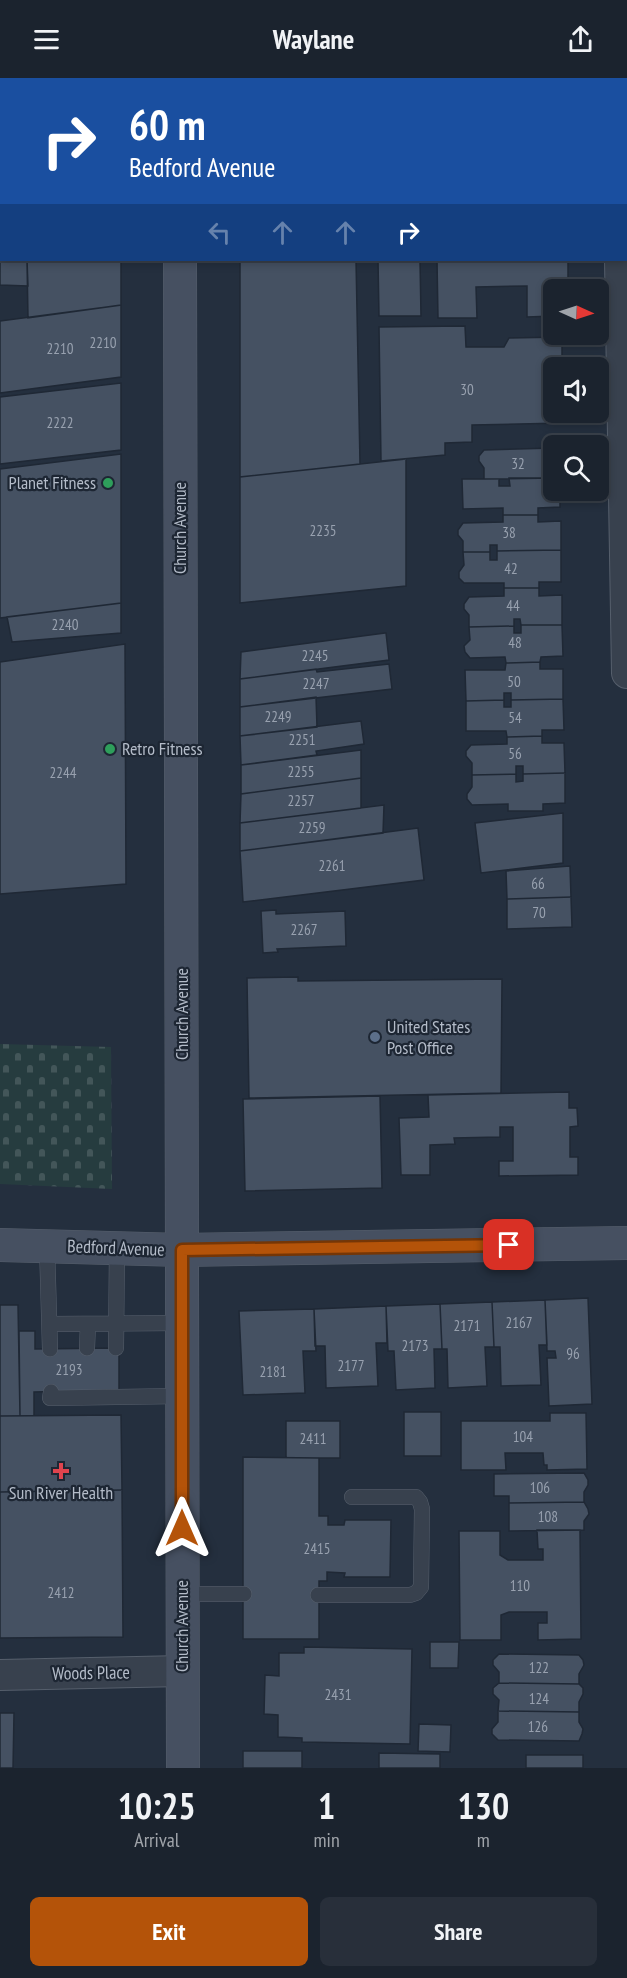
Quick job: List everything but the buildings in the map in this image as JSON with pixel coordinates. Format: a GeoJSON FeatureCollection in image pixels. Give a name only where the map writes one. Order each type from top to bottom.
{"type":"FeatureCollection","features":[{"type":"Feature","properties":{"kind":"main road","name":"Church Avenue"},"geometry":{"type":"LineString","coordinates":[[180,261],[183,1768]]}},
{"type":"Feature","properties":{"kind":"main road","name":"Bedford Avenue"},"geometry":{"type":"LineString","coordinates":[[0,1245],[182,1250],[627,1243]]}},
{"type":"Feature","properties":{"kind":"street"},"geometry":{"type":"LineString","coordinates":[[620,261],[625,377],[627,673]]}},
{"type":"Feature","properties":{"kind":"street","name":"Woods Place"},"geometry":{"type":"LineString","coordinates":[[0,1674],[182,1671]]}},
{"type":"Feature","properties":{"kind":"lane"},"geometry":{"type":"LineString","coordinates":[[47,1246],[50,1349]]}},
{"type":"Feature","properties":{"kind":"lane"},"geometry":{"type":"LineString","coordinates":[[116,1348],[117,1248]]}},
{"type":"Feature","properties":{"kind":"lane"},"geometry":{"type":"LineString","coordinates":[[50,1324],[182,1323]]}},
{"type":"Feature","properties":{"kind":"lane"},"geometry":{"type":"LineString","coordinates":[[87,1348],[88,1324]]}},
{"type":"Feature","properties":{"kind":"lane"},"geometry":{"type":"LineString","coordinates":[[51,1392],[50,1398],[87,1394],[182,1396]]}},
{"type":"Feature","properties":{"kind":"lane"},"geometry":{"type":"LineString","coordinates":[[318,1594],[410,1595],[416,1593],[421,1587],[422,1509],[420,1502],[416,1497],[352,1497]]}},
{"type":"Feature","properties":{"kind":"lane"},"geometry":{"type":"LineString","coordinates":[[182,1594],[244,1594]]}},
{"type":"Feature","properties":{"kind":"green space"},"geometry":{"type":"Polygon","coordinates":[[[0,1044],[111,1047],[112,1189],[0,1184],[0,1044]]]}},
{"type":"Feature","properties":{"kind":"place","name":"Planet Fitness"},"geometry":{"type":"Point","coordinates":[108,483]}},
{"type":"Feature","properties":{"kind":"place","name":"Retro Fitness"},"geometry":{"type":"Point","coordinates":[110,749]}},
{"type":"Feature","properties":{"kind":"place","name":"United States Post Office"},"geometry":{"type":"Point","coordinates":[375,1037]}},
{"type":"Feature","properties":{"kind":"place","name":"Sun River Health"},"geometry":{"type":"Point","coordinates":[61,1471]}},
{"type":"Feature","properties":{"kind":"route"},"geometry":{"type":"LineString","coordinates":[[182,1528],[182,1250],[509,1245]]}}]}
